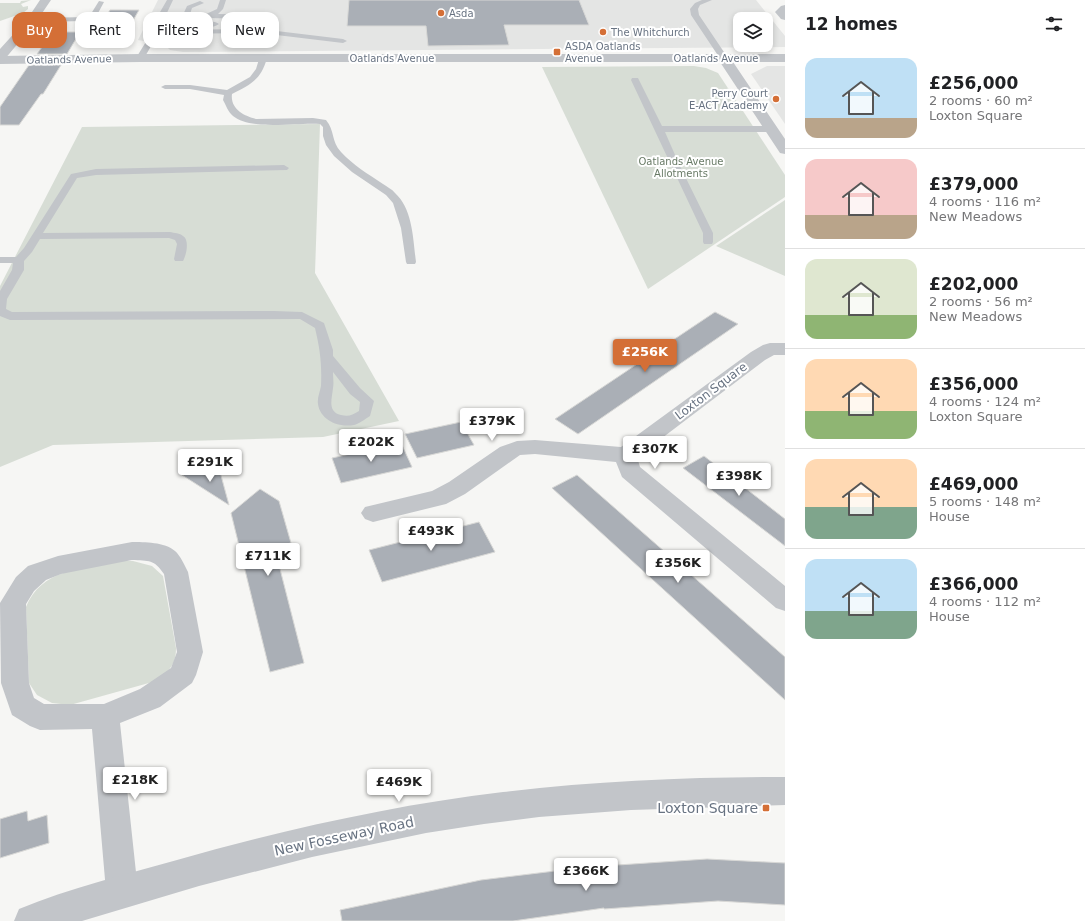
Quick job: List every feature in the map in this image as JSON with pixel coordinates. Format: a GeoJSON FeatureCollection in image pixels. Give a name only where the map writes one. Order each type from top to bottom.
{"type":"FeatureCollection","features":[{"type":"Feature","properties":{"kind":"street"},"geometry":{"type":"LineString","coordinates":[[38,12],[46,0]]}},
{"type":"Feature","properties":{"kind":"street"},"geometry":{"type":"LineString","coordinates":[[785,8],[781,12],[785,17]]}},
{"type":"Feature","properties":{"kind":"street"},"geometry":{"type":"LineString","coordinates":[[0,58],[12,44]]}},
{"type":"Feature","properties":{"kind":"street","name":"Oatlands Avenue"},"geometry":{"type":"LineString","coordinates":[[0,58],[785,58]]}},
{"type":"Feature","properties":{"kind":"street"},"geometry":{"type":"LineString","coordinates":[[724,58],[785,150]]}},
{"type":"Feature","properties":{"kind":"street","name":"Loxton Square"},"geometry":{"type":"LineString","coordinates":[[625,455],[758,356],[770,349],[785,349]]}},
{"type":"Feature","properties":{"kind":"street"},"geometry":{"type":"LineString","coordinates":[[373,513],[438,498],[458,488],[508,452],[517,448],[535,447],[625,455],[630,471],[785,601]]}},
{"type":"Feature","properties":{"kind":"street"},"geometry":{"type":"LineString","coordinates":[[132,550],[153,552],[166,557],[176,572],[190,652],[182,675],[150,698],[105,716],[68,718],[40,717],[22,706],[15,683],[13,603],[25,584],[37,573],[58,565],[132,550]]}},
{"type":"Feature","properties":{"kind":"street"},"geometry":{"type":"LineString","coordinates":[[105,716],[122,891]]}},
{"type":"Feature","properties":{"kind":"street","name":"New Fosseway Road"},"geometry":{"type":"LineString","coordinates":[[31,921],[122,891],[272,851],[354,833],[485,809],[588,799],[733,791],[785,791]]}},
{"type":"Feature","properties":{"kind":"lane"},"geometry":{"type":"LineString","coordinates":[[164,12],[170,0]]}},
{"type":"Feature","properties":{"kind":"lane"},"geometry":{"type":"LineString","coordinates":[[213,13],[221,8],[222,0]]}},
{"type":"Feature","properties":{"kind":"lane"},"geometry":{"type":"LineString","coordinates":[[709,0],[697,4],[694,9],[695,15],[724,58]]}},
{"type":"Feature","properties":{"kind":"lane"},"geometry":{"type":"LineString","coordinates":[[188,12],[189,7],[201,1],[206,7],[206,12]]}},
{"type":"Feature","properties":{"kind":"lane"},"geometry":{"type":"LineString","coordinates":[[95,12],[101,2]]}},
{"type":"Feature","properties":{"kind":"lane"},"geometry":{"type":"LineString","coordinates":[[213,17],[264,16],[267,19],[264,24],[213,24]]}},
{"type":"Feature","properties":{"kind":"lane"},"geometry":{"type":"LineString","coordinates":[[213,31],[260,31],[343,41]]}},
{"type":"Feature","properties":{"kind":"lane"},"geometry":{"type":"LineString","coordinates":[[140,58],[146,48]]}},
{"type":"Feature","properties":{"kind":"lane"},"geometry":{"type":"LineString","coordinates":[[165,87],[190,87],[228,93],[253,79],[260,69],[264,58]]}},
{"type":"Feature","properties":{"kind":"lane"},"geometry":{"type":"LineString","coordinates":[[635,80],[708,233],[708,242]]}},
{"type":"Feature","properties":{"kind":"lane"},"geometry":{"type":"LineString","coordinates":[[228,93],[227,100],[236,115],[251,120],[266,122],[311,120],[323,122],[327,127],[325,134],[331,147],[350,165],[394,196],[400,208],[411,262]]}},
{"type":"Feature","properties":{"kind":"lane"},"geometry":{"type":"LineString","coordinates":[[659,129],[771,129]]}},
{"type":"Feature","properties":{"kind":"lane"},"geometry":{"type":"LineString","coordinates":[[284,168],[96,172],[83,173],[74,176],[28,250],[18,260],[18,270],[1,301],[0,311],[10,316],[302,316],[320,326],[327,350],[327,356],[327,387],[324,403],[327,413],[336,419],[352,421],[365,413],[367,401],[350,386],[327,356]]}},
{"type":"Feature","properties":{"kind":"lane"},"geometry":{"type":"LineString","coordinates":[[36,236],[170,235],[180,238],[182,244],[179,259]]}},
{"type":"Feature","properties":{"kind":"lane"},"geometry":{"type":"LineString","coordinates":[[0,260],[18,260]]}},
{"type":"Feature","properties":{"kind":"shaded area"},"geometry":{"type":"Polygon","coordinates":[[[158,0],[756,0],[766,12],[733,12],[733,47],[183,52],[170,50],[168,48],[213,48],[213,12],[152,12],[158,0]]]}},
{"type":"Feature","properties":{"kind":"shaded area"},"geometry":{"type":"Polygon","coordinates":[[[773,21],[785,36],[785,47],[773,47],[773,21]]]}},
{"type":"Feature","properties":{"kind":"shaded area"},"geometry":{"type":"Polygon","coordinates":[[[143,30],[143,41],[138,40],[143,30]]]}},
{"type":"Feature","properties":{"kind":"shaded area","name":"Perry Court E-ACT Academy"},"geometry":{"type":"Polygon","coordinates":[[[767,66],[785,66],[785,124],[751,74],[767,66]]]}},
{"type":"Feature","properties":{"kind":"green space"},"geometry":{"type":"Polygon","coordinates":[[[31,0],[21,4],[23,7],[28,6],[28,9],[24,12],[12,12],[12,17],[0,21],[0,3],[20,3],[21,1],[31,0]]]}},
{"type":"Feature","properties":{"kind":"green space","name":"Oatlands Avenue Allotments"},"geometry":{"type":"Polygon","coordinates":[[[694,66],[706,68],[718,73],[785,175],[785,197],[648,289],[542,67],[694,66]]]}},
{"type":"Feature","properties":{"kind":"green space"},"geometry":{"type":"Polygon","coordinates":[[[320,124],[315,273],[399,421],[323,437],[53,445],[0,467],[0,286],[82,127],[320,124]]]}},
{"type":"Feature","properties":{"kind":"green space"},"geometry":{"type":"Polygon","coordinates":[[[785,200],[785,276],[716,246],[785,200]]]}},
{"type":"Feature","properties":{"kind":"green space"},"geometry":{"type":"Polygon","coordinates":[[[117,561],[133,561],[152,566],[163,576],[176,648],[175,659],[168,671],[156,681],[70,705],[52,703],[37,695],[29,683],[26,607],[33,594],[52,578],[77,569],[117,561]]]}},
{"type":"Feature","properties":{"kind":"building","name":"Asda"},"geometry":{"type":"Polygon","coordinates":[[[349,0],[579,0],[589,25],[504,25],[509,45],[428,46],[426,26],[347,26],[349,0]]]}},
{"type":"Feature","properties":{"kind":"building"},"geometry":{"type":"Polygon","coordinates":[[[110,10],[139,10],[135,17],[135,12],[109,12],[110,10]]]}},
{"type":"Feature","properties":{"kind":"building"},"geometry":{"type":"Polygon","coordinates":[[[67,32],[75,32],[75,40],[67,54],[37,54],[41,48],[67,48],[67,32]]]}},
{"type":"Feature","properties":{"kind":"building"},"geometry":{"type":"Polygon","coordinates":[[[29,65],[61,65],[43,94],[41,94],[19,125],[0,125],[0,107],[29,65]]]}},
{"type":"Feature","properties":{"kind":"building"},"geometry":{"type":"Polygon","coordinates":[[[715,312],[738,324],[578,434],[555,419],[715,312]]]}},
{"type":"Feature","properties":{"kind":"building"},"geometry":{"type":"Polygon","coordinates":[[[461,422],[474,445],[417,458],[405,434],[461,422]]]}},
{"type":"Feature","properties":{"kind":"building"},"geometry":{"type":"Polygon","coordinates":[[[401,443],[412,467],[341,483],[332,458],[401,443]]]}},
{"type":"Feature","properties":{"kind":"building"},"geometry":{"type":"Polygon","coordinates":[[[704,456],[785,519],[785,546],[683,468],[704,456]]]}},
{"type":"Feature","properties":{"kind":"building"},"geometry":{"type":"Polygon","coordinates":[[[219,468],[229,505],[182,475],[219,468]]]}},
{"type":"Feature","properties":{"kind":"building"},"geometry":{"type":"Polygon","coordinates":[[[577,475],[785,657],[785,700],[552,488],[577,475]]]}},
{"type":"Feature","properties":{"kind":"building"},"geometry":{"type":"Polygon","coordinates":[[[260,489],[279,501],[291,543],[276,546],[280,569],[304,663],[270,672],[231,513],[260,489]]]}},
{"type":"Feature","properties":{"kind":"building"},"geometry":{"type":"Polygon","coordinates":[[[479,522],[495,552],[382,582],[369,550],[479,522]]]}},
{"type":"Feature","properties":{"kind":"building"},"geometry":{"type":"Polygon","coordinates":[[[27,811],[28,821],[47,815],[49,843],[0,858],[0,819],[27,811]]]}},
{"type":"Feature","properties":{"kind":"building"},"geometry":{"type":"Polygon","coordinates":[[[707,859],[785,863],[785,905],[718,901],[604,908],[513,921],[342,921],[340,910],[481,880],[588,867],[707,859]]]}},
{"type":"Feature","properties":{"kind":"place","name":"Asda"},"geometry":{"type":"Point","coordinates":[441,13]}},
{"type":"Feature","properties":{"kind":"place","name":"The Whitchurch"},"geometry":{"type":"Point","coordinates":[603,32]}},
{"type":"Feature","properties":{"kind":"place","name":"ASDA Oatlands Avenue"},"geometry":{"type":"Point","coordinates":[557,52]}},
{"type":"Feature","properties":{"kind":"place","name":"Perry Court E-ACT Academy"},"geometry":{"type":"Point","coordinates":[776,99]}},
{"type":"Feature","properties":{"kind":"place","name":"Loxton Square"},"geometry":{"type":"Point","coordinates":[766,808]}}]}
